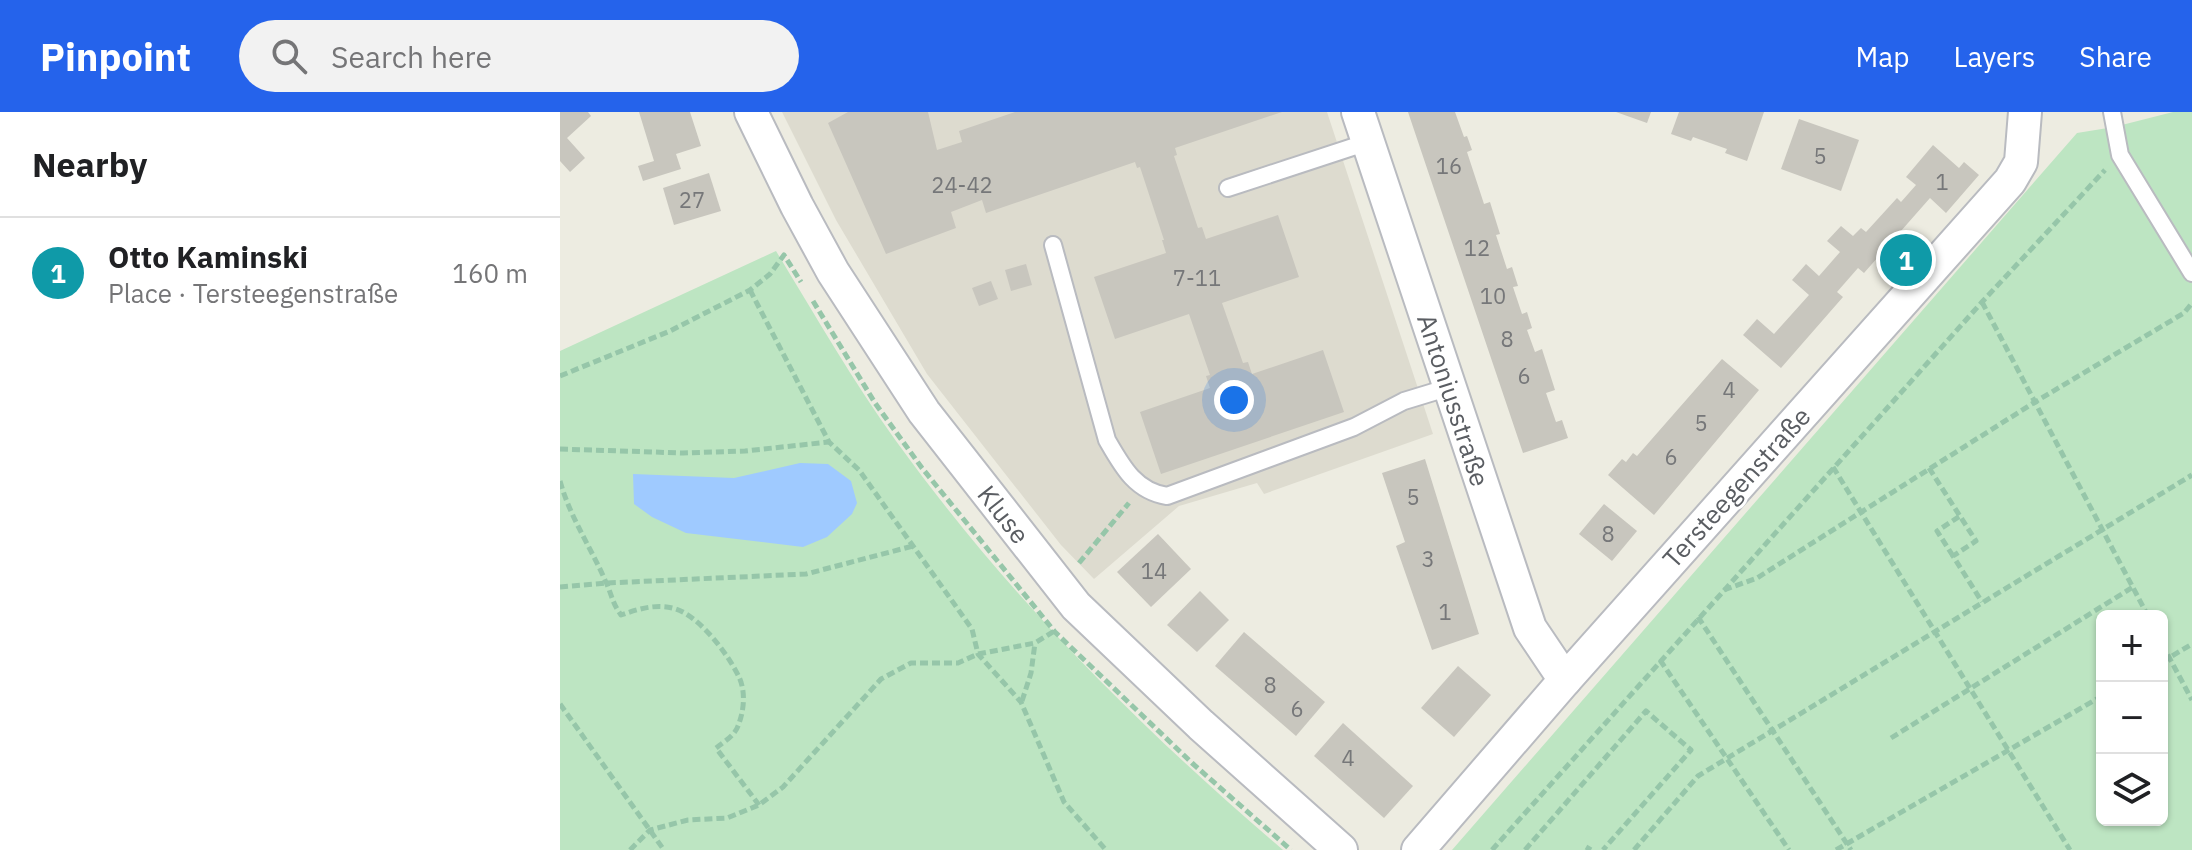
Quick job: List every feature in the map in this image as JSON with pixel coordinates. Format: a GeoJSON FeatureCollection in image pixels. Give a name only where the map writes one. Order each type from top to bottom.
{"type":"FeatureCollection","features":[{"type":"Feature","properties":{"kind":"street","name":"Kluse"},"geometry":{"type":"LineString","coordinates":[[751,112],[833,272],[924,412],[1068,595],[1201,725],[1341,850]]}},
{"type":"Feature","properties":{"kind":"street","name":"Tersteegenstraße"},"geometry":{"type":"LineString","coordinates":[[1418,850],[1565,680],[2010,181],[2021,162],[2025,112]]}},
{"type":"Feature","properties":{"kind":"street","name":"Antoniusstraße"},"geometry":{"type":"LineString","coordinates":[[1363,127],[1530,628],[1565,680]]}},
{"type":"Feature","properties":{"kind":"lane"},"geometry":{"type":"LineString","coordinates":[[2112,112],[2120,155],[2192,273]]}},
{"type":"Feature","properties":{"kind":"lane"},"geometry":{"type":"LineString","coordinates":[[1228,188],[1363,127]]}},
{"type":"Feature","properties":{"kind":"lane"},"geometry":{"type":"LineString","coordinates":[[1053,245],[1107,440],[1123,468],[1141,488],[1167,496],[1354,427],[1404,401],[1450,387]]}},
{"type":"Feature","properties":{"kind":"path"},"geometry":{"type":"LineString","coordinates":[[1492,850],[1982,302],[2120,155]]}},
{"type":"Feature","properties":{"kind":"path"},"geometry":{"type":"LineString","coordinates":[[560,376],[670,331],[750,290],[770,274],[784,255]]}},
{"type":"Feature","properties":{"kind":"path"},"geometry":{"type":"LineString","coordinates":[[750,290],[829,442],[859,470],[972,629],[978,654],[1021,702],[1064,802],[1106,850]]}},
{"type":"Feature","properties":{"kind":"path"},"geometry":{"type":"LineString","coordinates":[[1982,302],[2145,610]]}},
{"type":"Feature","properties":{"kind":"path"},"geometry":{"type":"LineString","coordinates":[[1723,590],[1757,578],[2035,402],[2184,313],[2192,303]]}},
{"type":"Feature","properties":{"kind":"path"},"geometry":{"type":"LineString","coordinates":[[560,449],[683,453],[745,451],[829,442]]}},
{"type":"Feature","properties":{"kind":"path"},"geometry":{"type":"LineString","coordinates":[[1833,467],[2070,850]]}},
{"type":"Feature","properties":{"kind":"path"},"geometry":{"type":"LineString","coordinates":[[1929,468],[1976,541],[1953,556]]}},
{"type":"Feature","properties":{"kind":"path"},"geometry":{"type":"LineString","coordinates":[[1634,850],[1698,776],[2192,475]]}},
{"type":"Feature","properties":{"kind":"path"},"geometry":{"type":"LineString","coordinates":[[560,481],[567,506],[621,615],[647,607],[674,608],[691,616],[717,645],[740,678],[744,704],[737,730],[716,748],[759,805]]}},
{"type":"Feature","properties":{"kind":"path"},"geometry":{"type":"LineString","coordinates":[[630,850],[650,830],[688,820],[727,818],[759,805],[783,787],[881,679],[911,663],[958,663],[978,654],[1035,643],[1055,632],[1068,595],[1090,552],[1141,488]]}},
{"type":"Feature","properties":{"kind":"path"},"geometry":{"type":"LineString","coordinates":[[1960,516],[1937,531],[1982,602]]}},
{"type":"Feature","properties":{"kind":"path"},"geometry":{"type":"LineString","coordinates":[[560,587],[806,574],[913,546]]}},
{"type":"Feature","properties":{"kind":"path"},"geometry":{"type":"LineString","coordinates":[[1891,738],[2133,587]]}},
{"type":"Feature","properties":{"kind":"path"},"geometry":{"type":"LineString","coordinates":[[1698,617],[1849,847]]}},
{"type":"Feature","properties":{"kind":"path"},"geometry":{"type":"LineString","coordinates":[[1021,702],[1031,673],[1035,643]]}},
{"type":"Feature","properties":{"kind":"path"},"geometry":{"type":"LineString","coordinates":[[2192,644],[2169,658],[2192,700]]}},
{"type":"Feature","properties":{"kind":"path"},"geometry":{"type":"LineString","coordinates":[[1660,660],[1789,850]]}},
{"type":"Feature","properties":{"kind":"path"},"geometry":{"type":"LineString","coordinates":[[1836,850],[1849,847],[2096,700]]}},
{"type":"Feature","properties":{"kind":"path"},"geometry":{"type":"LineString","coordinates":[[560,704],[664,850]]}},
{"type":"Feature","properties":{"kind":"path"},"geometry":{"type":"LineString","coordinates":[[1525,850],[1646,711],[1691,750],[1603,850]]}},
{"type":"Feature","properties":{"kind":"shaded area"},"geometry":{"type":"Polygon","coordinates":[[[782,112],[1327,112],[1433,434],[1264,494],[1257,483],[1179,506],[1094,579],[1061,545],[927,374],[836,220],[782,112]]]}},
{"type":"Feature","properties":{"kind":"green space"},"geometry":{"type":"Polygon","coordinates":[[[2173,112],[2192,112],[2192,850],[1452,850],[2077,133],[2173,112]]]}},
{"type":"Feature","properties":{"kind":"green space"},"geometry":{"type":"Polygon","coordinates":[[[776,251],[880,418],[984,553],[1126,707],[1283,850],[560,850],[560,351],[776,251]]]}},
{"type":"Feature","properties":{"kind":"water"},"geometry":{"type":"Polygon","coordinates":[[[800,463],[828,464],[851,481],[857,503],[852,514],[827,537],[803,547],[686,533],[652,517],[634,504],[633,474],[734,478],[800,463]]]}},
{"type":"Feature","properties":{"kind":"building"},"geometry":{"type":"Polygon","coordinates":[[[560,112],[588,112],[591,116],[567,138],[585,158],[570,172],[560,161],[560,112]]]}},
{"type":"Feature","properties":{"kind":"building"},"geometry":{"type":"Polygon","coordinates":[[[639,112],[690,112],[701,146],[676,154],[681,169],[643,181],[638,166],[654,161],[639,112]]]}},
{"type":"Feature","properties":{"kind":"building"},"geometry":{"type":"Polygon","coordinates":[[[848,112],[928,112],[937,150],[962,142],[959,131],[1015,112],[1282,112],[1175,148],[1177,155],[1174,156],[1198,228],[1202,227],[1206,239],[1278,215],[1299,277],[1222,303],[1243,363],[1248,362],[1252,374],[1323,350],[1344,412],[1161,474],[1140,412],[1210,388],[1206,376],[1210,375],[1189,314],[1115,339],[1094,277],[1166,253],[1140,167],[1137,168],[1135,162],[986,213],[982,200],[951,212],[956,228],[886,254],[828,123],[848,112]]]}},
{"type":"Feature","properties":{"kind":"building"},"geometry":{"type":"Polygon","coordinates":[[[1408,112],[1455,112],[1464,137],[1467,136],[1472,150],[1467,152],[1484,204],[1490,202],[1507,269],[1512,267],[1518,286],[1513,287],[1522,314],[1527,312],[1532,328],[1527,330],[1535,352],[1542,349],[1555,390],[1546,393],[1556,422],[1562,420],[1568,438],[1523,453],[1408,112]]]}},
{"type":"Feature","properties":{"kind":"building"},"geometry":{"type":"Polygon","coordinates":[[[1616,112],[1651,112],[1647,123],[1616,112]]]}},
{"type":"Feature","properties":{"kind":"building"},"geometry":{"type":"Polygon","coordinates":[[[1679,112],[1764,112],[1747,161],[1725,153],[1727,149],[1693,137],[1691,141],[1671,134],[1679,112]]]}},
{"type":"Feature","properties":{"kind":"building"},"geometry":{"type":"Polygon","coordinates":[[[1799,119],[1859,140],[1841,191],[1781,169],[1799,119]]]}},
{"type":"Feature","properties":{"kind":"building"},"geometry":{"type":"Polygon","coordinates":[[[1933,145],[1959,168],[1964,162],[1979,175],[1946,213],[1930,198],[1864,273],[1858,268],[1837,292],[1843,297],[1781,368],[1743,335],[1757,319],[1774,334],[1809,295],[1792,280],[1806,264],[1819,276],[1840,252],[1827,241],[1841,226],[1853,236],[1861,228],[1866,232],[1897,198],[1901,202],[1916,185],[1906,177],[1933,145]]]}},
{"type":"Feature","properties":{"kind":"building"},"geometry":{"type":"Polygon","coordinates":[[[709,173],[721,211],[674,225],[663,188],[709,173]]]}},
{"type":"Feature","properties":{"kind":"building"},"geometry":{"type":"Polygon","coordinates":[[[1026,264],[1032,285],[1011,291],[1005,270],[1026,264]]]}},
{"type":"Feature","properties":{"kind":"building"},"geometry":{"type":"Polygon","coordinates":[[[991,281],[998,299],[979,306],[972,288],[991,281]]]}},
{"type":"Feature","properties":{"kind":"building"},"geometry":{"type":"Polygon","coordinates":[[[1722,359],[1759,390],[1654,515],[1608,475],[1622,459],[1626,462],[1633,453],[1637,456],[1722,359]]]}},
{"type":"Feature","properties":{"kind":"building"},"geometry":{"type":"Polygon","coordinates":[[[1425,459],[1479,634],[1432,650],[1396,546],[1405,542],[1382,473],[1425,459]]]}},
{"type":"Feature","properties":{"kind":"building"},"geometry":{"type":"Polygon","coordinates":[[[1604,504],[1637,531],[1612,561],[1579,534],[1604,504]]]}},
{"type":"Feature","properties":{"kind":"building"},"geometry":{"type":"Polygon","coordinates":[[[1158,534],[1191,569],[1151,607],[1117,572],[1158,534]]]}},
{"type":"Feature","properties":{"kind":"building"},"geometry":{"type":"Polygon","coordinates":[[[1200,591],[1229,620],[1197,652],[1167,625],[1200,591]]]}},
{"type":"Feature","properties":{"kind":"building"},"geometry":{"type":"Polygon","coordinates":[[[1244,632],[1325,702],[1296,736],[1215,666],[1244,632]]]}},
{"type":"Feature","properties":{"kind":"building"},"geometry":{"type":"Polygon","coordinates":[[[1458,666],[1491,695],[1454,737],[1421,708],[1458,666]]]}},
{"type":"Feature","properties":{"kind":"building"},"geometry":{"type":"Polygon","coordinates":[[[1343,723],[1413,786],[1384,818],[1314,756],[1343,723]]]}},
{"type":"Feature","properties":{"kind":"place","name":"Otto Kaminski"},"geometry":{"type":"Point","coordinates":[1906,260]}}]}
